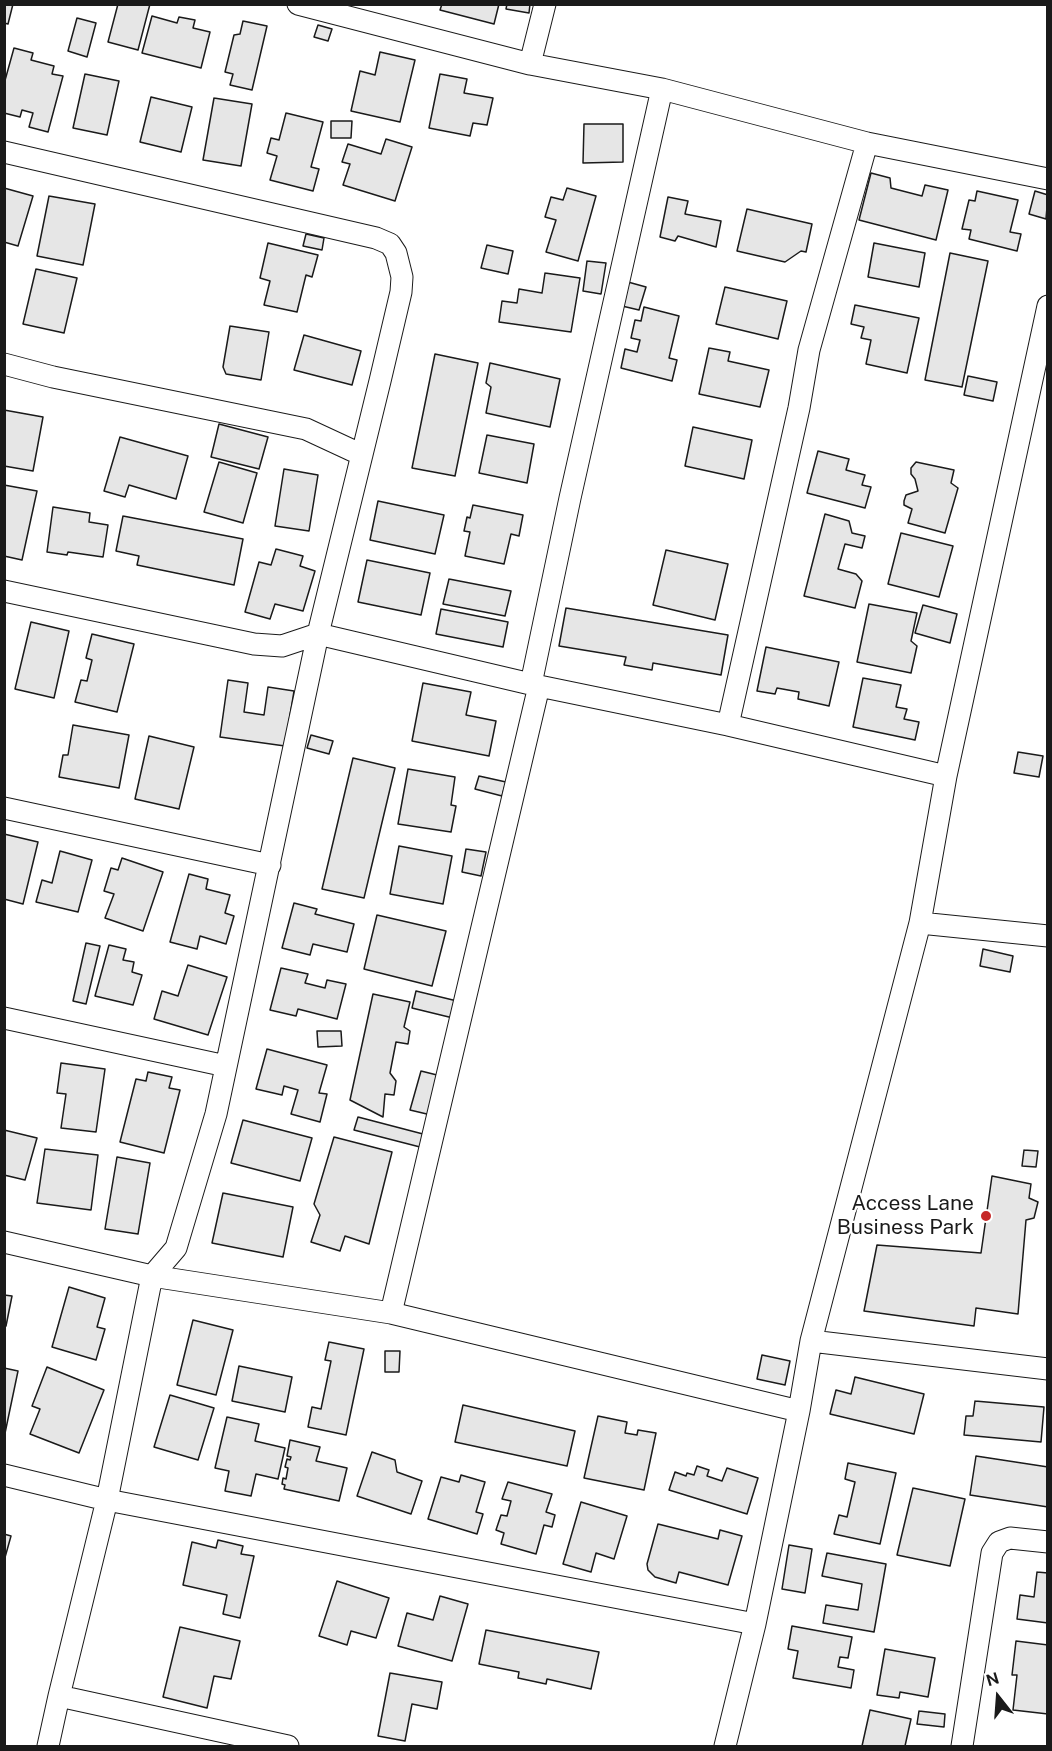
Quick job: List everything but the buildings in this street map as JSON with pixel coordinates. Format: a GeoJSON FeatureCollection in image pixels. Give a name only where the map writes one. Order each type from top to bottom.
{"type":"FeatureCollection","features":[{"type":"Feature","properties":{"kind":"street"},"geometry":{"type":"LineString","coordinates":[[298,4],[323,7],[530,64],[662,89],[867,143],[1047,179]]}},
{"type":"Feature","properties":{"kind":"street"},"geometry":{"type":"LineString","coordinates":[[530,64],[544,4]]}},
{"type":"Feature","properties":{"kind":"street"},"geometry":{"type":"LineString","coordinates":[[391,1313],[535,685],[573,487],[662,89]]}},
{"type":"Feature","properties":{"kind":"street"},"geometry":{"type":"LineString","coordinates":[[728,725],[800,408],[809,350],[867,143]]}},
{"type":"Feature","properties":{"kind":"street"},"geometry":{"type":"LineString","coordinates":[[4,152],[376,238],[390,243],[402,277],[401,292],[318,634],[216,1114],[176,1248],[152,1276],[107,1500],[48,1746]]}},
{"type":"Feature","properties":{"kind":"street"},"geometry":{"type":"LineString","coordinates":[[725,1746],[755,1624],[799,1411],[811,1341],[920,923],[946,776],[1047,306]]}},
{"type":"Feature","properties":{"kind":"street"},"geometry":{"type":"LineString","coordinates":[[4,364],[306,429],[362,455]]}},
{"type":"Feature","properties":{"kind":"street"},"geometry":{"type":"LineString","coordinates":[[4,591],[254,644],[282,646],[318,634],[535,685],[728,725],[946,776]]}},
{"type":"Feature","properties":{"kind":"street"},"geometry":{"type":"LineString","coordinates":[[4,808],[270,866]]}},
{"type":"Feature","properties":{"kind":"street"},"geometry":{"type":"LineString","coordinates":[[920,923],[1047,936]]}},
{"type":"Feature","properties":{"kind":"street"},"geometry":{"type":"LineString","coordinates":[[4,1018],[226,1066]]}},
{"type":"Feature","properties":{"kind":"street"},"geometry":{"type":"LineString","coordinates":[[4,1242],[152,1276],[391,1313],[799,1411]]}},
{"type":"Feature","properties":{"kind":"street"},"geometry":{"type":"LineString","coordinates":[[811,1341],[1047,1369]]}},
{"type":"Feature","properties":{"kind":"street"},"geometry":{"type":"LineString","coordinates":[[4,1475],[107,1500],[755,1624]]}},
{"type":"Feature","properties":{"kind":"street"},"geometry":{"type":"LineString","coordinates":[[962,1746],[992,1553],[999,1542],[1010,1538],[1047,1542]]}},
{"type":"Feature","properties":{"kind":"street"},"geometry":{"type":"LineString","coordinates":[[59,1696],[288,1746]]}},
{"type":"Feature","properties":{"kind":"place","name":"Access Lane Business Park"},"geometry":{"type":"Point","coordinates":[986,1216]}}]}
